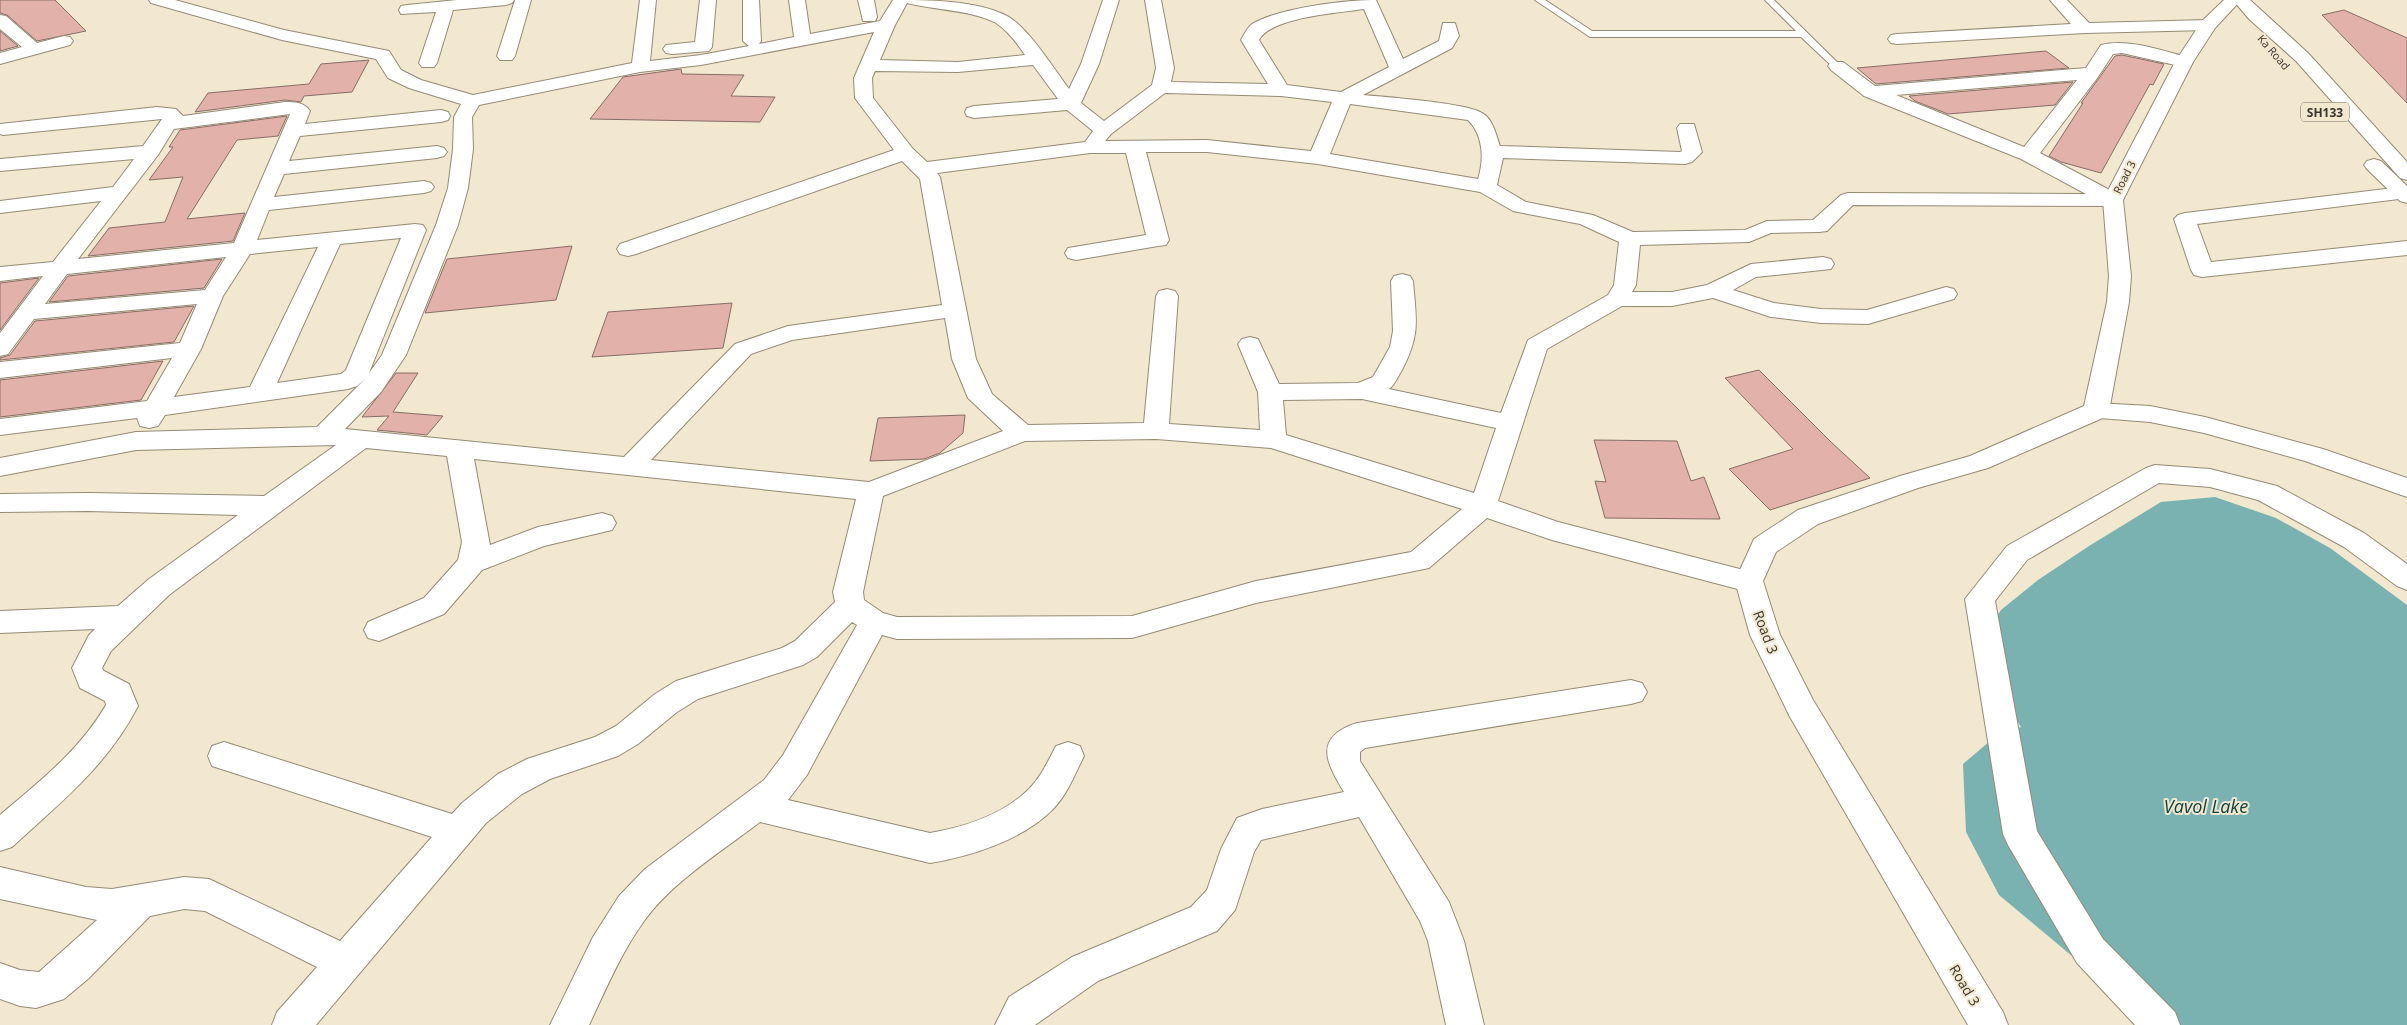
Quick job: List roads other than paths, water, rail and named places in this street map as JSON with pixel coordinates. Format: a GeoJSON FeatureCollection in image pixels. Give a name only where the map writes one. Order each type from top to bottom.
{"type":"FeatureCollection","features":[{"type":"Feature","properties":{"kind":"street"},"geometry":{"type":"LineString","coordinates":[[157,0],[282,35],[383,55],[394,74],[414,84],[472,101],[641,59],[703,47],[708,0]]}},
{"type":"Feature","properties":{"kind":"street"},"geometry":{"type":"LineString","coordinates":[[407,10],[506,0]]}},
{"type":"Feature","properties":{"kind":"street"},"geometry":{"type":"LineString","coordinates":[[506,56],[523,0]]}},
{"type":"Feature","properties":{"kind":"street"},"geometry":{"type":"LineString","coordinates":[[641,59],[648,0]]}},
{"type":"Feature","properties":{"kind":"street"},"geometry":{"type":"LineString","coordinates":[[751,0],[752,41]]}},
{"type":"Feature","properties":{"kind":"street"},"geometry":{"type":"LineString","coordinates":[[797,0],[801,35]]}},
{"type":"Feature","properties":{"kind":"street"},"geometry":{"type":"LineString","coordinates":[[641,59],[701,60],[874,14],[901,0]]}},
{"type":"Feature","properties":{"kind":"street"},"geometry":{"type":"LineString","coordinates":[[913,0],[971,10],[1001,19],[1017,32],[1071,104],[1104,130]]}},
{"type":"Feature","properties":{"kind":"street"},"geometry":{"type":"LineString","coordinates":[[1071,104],[1090,64],[1111,0]]}},
{"type":"Feature","properties":{"kind":"street"},"geometry":{"type":"LineString","coordinates":[[1153,0],[1165,68],[1161,87]]}},
{"type":"Feature","properties":{"kind":"street"},"geometry":{"type":"LineString","coordinates":[[2058,0],[2084,28]]}},
{"type":"Feature","properties":{"kind":"street","name":"Road 3"},"geometry":{"type":"LineString","coordinates":[[2096,411],[2118,302],[2120,276],[2113,200],[2184,62],[2208,25],[2233,0]]}},
{"type":"Feature","properties":{"kind":"street","name":"SH133"},"geometry":{"type":"LineString","coordinates":[[2240,0],[2256,20]]}},
{"type":"Feature","properties":{"kind":"street"},"geometry":{"type":"LineString","coordinates":[[1281,90],[1250,40],[1256,29],[1277,19],[1369,1],[1399,70]]}},
{"type":"Feature","properties":{"kind":"street"},"geometry":{"type":"LineString","coordinates":[[428,64],[446,6]]}},
{"type":"Feature","properties":{"kind":"street"},"geometry":{"type":"LineString","coordinates":[[874,14],[869,65],[862,78],[864,98],[906,153],[930,177],[964,360],[981,398],[1022,433]]}},
{"type":"Feature","properties":{"kind":"street"},"geometry":{"type":"LineString","coordinates":[[0,20],[35,50]]}},
{"type":"Feature","properties":{"kind":"street","name":"Ka Road"},"geometry":{"type":"LineString","coordinates":[[2288,68],[2255,30],[2256,20],[2275,31],[2302,57],[2405,188]]}},
{"type":"Feature","properties":{"kind":"street"},"geometry":{"type":"LineString","coordinates":[[1897,39],[2084,28],[2208,25]]}},
{"type":"Feature","properties":{"kind":"street"},"geometry":{"type":"LineString","coordinates":[[1318,158],[1343,98],[1446,44],[1450,36],[1449,26]]}},
{"type":"Feature","properties":{"kind":"street"},"geometry":{"type":"LineString","coordinates":[[0,59],[64,41]]}},
{"type":"Feature","properties":{"kind":"street"},"geometry":{"type":"LineString","coordinates":[[2028,155],[2092,73],[2108,49],[2112,47],[2122,48],[2184,62]]}},
{"type":"Feature","properties":{"kind":"street"},"geometry":{"type":"LineString","coordinates":[[869,65],[958,67],[1038,59]]}},
{"type":"Feature","properties":{"kind":"street"},"geometry":{"type":"LineString","coordinates":[[1837,66],[1871,92],[2028,155],[2113,200]]}},
{"type":"Feature","properties":{"kind":"street"},"geometry":{"type":"LineString","coordinates":[[1871,92],[2092,73]]}},
{"type":"Feature","properties":{"kind":"street"},"geometry":{"type":"LineString","coordinates":[[1090,147],[1104,130],[1161,87],[1281,90],[1459,112],[1475,116],[1482,123],[1492,152],[1493,162],[1486,187]]}},
{"type":"Feature","properties":{"kind":"street"},"geometry":{"type":"LineString","coordinates":[[324,435],[372,387],[394,355],[448,225],[458,188],[462,159],[463,118],[472,101]]}},
{"type":"Feature","properties":{"kind":"street"},"geometry":{"type":"LineString","coordinates":[[974,112],[1071,104]]}},
{"type":"Feature","properties":{"kind":"street"},"geometry":{"type":"LineString","coordinates":[[136,441],[189,349],[212,296],[242,248],[301,111],[296,108],[169,124]]}},
{"type":"Feature","properties":{"kind":"street"},"geometry":{"type":"LineString","coordinates":[[0,348],[59,268],[151,151],[174,116],[157,113],[4,126]]}},
{"type":"Feature","properties":{"kind":"street"},"geometry":{"type":"LineString","coordinates":[[291,131],[441,116]]}},
{"type":"Feature","properties":{"kind":"street"},"geometry":{"type":"LineString","coordinates":[[1492,152],[1668,159],[1685,158],[1692,152],[1687,128]]}},
{"type":"Feature","properties":{"kind":"street"},"geometry":{"type":"LineString","coordinates":[[923,169],[1090,147],[1208,146],[1318,158],[1486,187],[1520,207],[1586,219],[1630,238],[1749,236],[1767,227],[1819,226],[1848,199],[2113,200]]}},
{"type":"Feature","properties":{"kind":"street"},"geometry":{"type":"LineString","coordinates":[[1076,253],[1158,240],[1135,148]]}},
{"type":"Feature","properties":{"kind":"street"},"geometry":{"type":"LineString","coordinates":[[0,165],[151,151]]}},
{"type":"Feature","properties":{"kind":"street"},"geometry":{"type":"LineString","coordinates":[[2360,151],[2405,188]]}},
{"type":"Feature","properties":{"kind":"street"},"geometry":{"type":"LineString","coordinates":[[275,169],[437,152]]}},
{"type":"Feature","properties":{"kind":"street"},"geometry":{"type":"LineString","coordinates":[[628,249],[737,212],[818,181],[906,153]]}},
{"type":"Feature","properties":{"kind":"street"},"geometry":{"type":"LineString","coordinates":[[262,205],[424,187]]}},
{"type":"Feature","properties":{"kind":"street"},"geometry":{"type":"LineString","coordinates":[[2405,188],[2185,219],[2202,270],[2407,248]]}},
{"type":"Feature","properties":{"kind":"street"},"geometry":{"type":"LineString","coordinates":[[0,207],[120,192]]}},
{"type":"Feature","properties":{"kind":"street"},"geometry":{"type":"LineString","coordinates":[[0,274],[411,229],[415,230],[416,233],[354,377],[348,381],[156,408],[0,427]]}},
{"type":"Feature","properties":{"kind":"street"},"geometry":{"type":"LineString","coordinates":[[260,393],[333,237]]}},
{"type":"Feature","properties":{"kind":"street"},"geometry":{"type":"LineString","coordinates":[[1617,299],[1625,285],[1630,238]]}},
{"type":"Feature","properties":{"kind":"street"},"geometry":{"type":"LineString","coordinates":[[871,491],[848,592],[862,614],[897,628],[1132,627],[1256,592],[1419,561],[1483,506],[1536,345],[1617,299],[1672,299],[1714,291],[1751,270],[1822,264]]}},
{"type":"Feature","properties":{"kind":"street"},"geometry":{"type":"LineString","coordinates":[[1362,391],[1383,382],[1402,347],[1405,332],[1402,281]]}},
{"type":"Feature","properties":{"kind":"street"},"geometry":{"type":"LineString","coordinates":[[1714,291],[1771,310],[1821,316],[1868,317],[1946,294]]}},
{"type":"Feature","properties":{"kind":"street"},"geometry":{"type":"LineString","coordinates":[[25,313],[212,296]]}},
{"type":"Feature","properties":{"kind":"street"},"geometry":{"type":"LineString","coordinates":[[1156,431],[1167,296]]}},
{"type":"Feature","properties":{"kind":"street"},"geometry":{"type":"LineString","coordinates":[[630,466],[743,349],[788,333],[955,310]]}},
{"type":"Feature","properties":{"kind":"street"},"geometry":{"type":"LineString","coordinates":[[1250,344],[1270,392],[1273,440]]}},
{"type":"Feature","properties":{"kind":"street"},"geometry":{"type":"LineString","coordinates":[[0,370],[189,349]]}},
{"type":"Feature","properties":{"kind":"street"},"geometry":{"type":"LineString","coordinates":[[1270,392],[1362,391],[1510,423]]}},
{"type":"Feature","properties":{"kind":"street"},"geometry":{"type":"LineString","coordinates":[[0,467],[136,441],[324,435],[871,491],[1022,433],[1156,431],[1273,440],[1483,506],[1552,530],[1749,581],[1764,546],[1808,518],[1909,482],[1979,462],[2096,411],[2150,414],[2205,425],[2314,455],[2407,488]]}},
{"type":"Feature","properties":{"kind":"street"},"geometry":{"type":"LineString","coordinates":[[0,836],[84,760],[113,725],[122,706],[118,693],[91,679],[87,668],[100,643],[125,617],[159,587],[361,439]]}},
{"type":"Feature","properties":{"kind":"street"},"geometry":{"type":"LineString","coordinates":[[379,630],[434,606],[472,563],[476,542],[459,449]]}},
{"type":"Feature","properties":{"kind":"street"},"geometry":{"type":"LineString","coordinates":[[2161,1025],[2090,951],[2020,834],[1980,599],[2017,553],[2155,474],[2210,478],[2267,493],[2354,540],[2407,579]]}},
{"type":"Feature","properties":{"kind":"street"},"geometry":{"type":"LineString","coordinates":[[0,503],[88,502],[268,506]]}},
{"type":"Feature","properties":{"kind":"street"},"geometry":{"type":"LineString","coordinates":[[472,563],[538,537],[602,523]]}},
{"type":"Feature","properties":{"kind":"street","name":"Road 3"},"geometry":{"type":"LineString","coordinates":[[1749,581],[1765,635],[1801,708],[1989,1025]]}},
{"type":"Feature","properties":{"kind":"street"},"geometry":{"type":"LineString","coordinates":[[569,1025],[606,949],[632,908],[658,880],[776,790],[795,765],[862,614]]}},
{"type":"Feature","properties":{"kind":"street"},"geometry":{"type":"LineString","coordinates":[[291,1025],[474,813],[510,784],[539,770],[606,747],[627,735],[666,702],[687,690],[792,658],[862,614]]}},
{"type":"Feature","properties":{"kind":"street"},"geometry":{"type":"LineString","coordinates":[[0,622],[125,617]]}},
{"type":"Feature","properties":{"kind":"street"},"geometry":{"type":"LineString","coordinates":[[1464,1025],[1446,940],[1436,914],[1344,763],[1343,746],[1357,736],[1631,692]]}},
{"type":"Feature","properties":{"kind":"street"},"geometry":{"type":"LineString","coordinates":[[224,756],[459,831]]}},
{"type":"Feature","properties":{"kind":"street"},"geometry":{"type":"LineString","coordinates":[[754,806],[930,848],[940,847],[955,844],[1007,823],[1041,799],[1068,756]]}},
{"type":"Feature","properties":{"kind":"street"},"geometry":{"type":"LineString","coordinates":[[1014,1025],[1023,1010],[1085,969],[1204,919],[1222,899],[1238,849],[1249,829],[1262,824],[1368,801]]}},
{"type":"Feature","properties":{"kind":"street"},"geometry":{"type":"LineString","coordinates":[[0,883],[86,904],[112,905],[140,902],[184,893],[209,895],[345,962]]}},
{"type":"Feature","properties":{"kind":"street"},"geometry":{"type":"LineString","coordinates":[[0,981],[25,990],[43,990],[60,979],[140,902]]}},
{"type":"Feature","properties":{"kind":"lane"},"geometry":{"type":"LineString","coordinates":[[1539,0],[1590,34],[1803,34]]}},
{"type":"Feature","properties":{"kind":"lane"},"geometry":{"type":"LineString","coordinates":[[1769,0],[1837,66]]}},
{"type":"Feature","properties":{"kind":"water","name":"Vavol Lake"},"geometry":{"type":"Polygon","coordinates":[[[2215,497],[2276,518],[2330,548],[2407,605],[2407,1025],[2161,1025],[2097,977],[1999,895],[1966,832],[1963,764],[1990,741],[2021,727],[1975,650],[2001,610],[2038,580],[2161,502],[2215,497]]]}}]}
